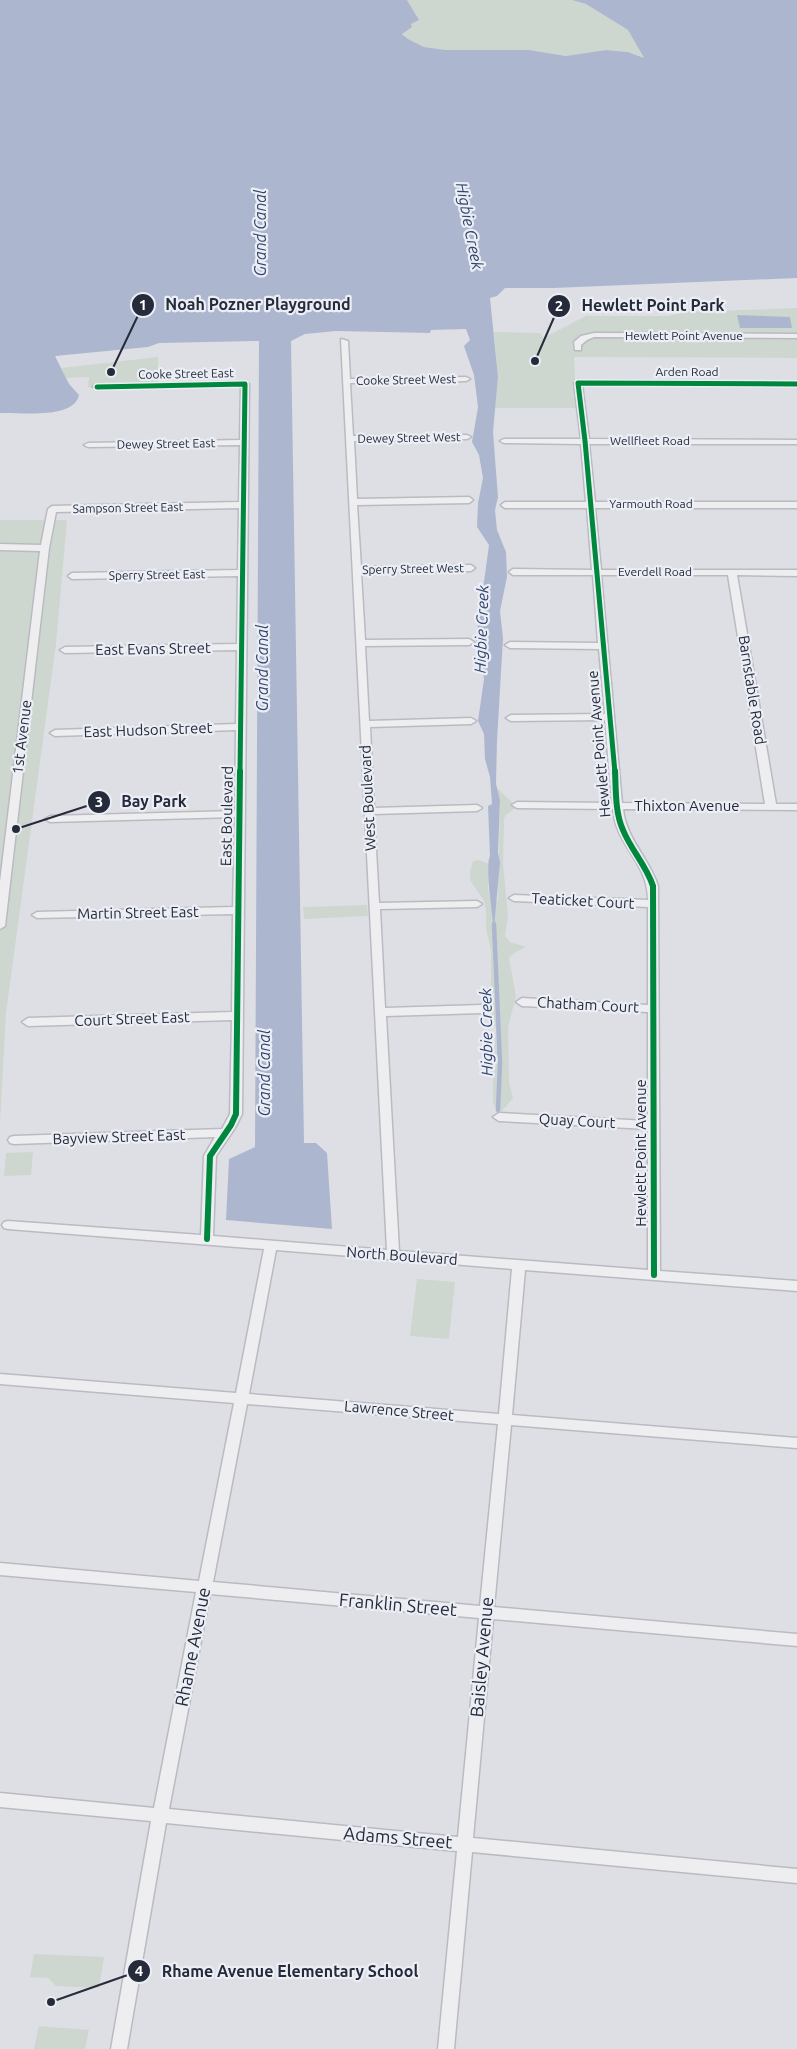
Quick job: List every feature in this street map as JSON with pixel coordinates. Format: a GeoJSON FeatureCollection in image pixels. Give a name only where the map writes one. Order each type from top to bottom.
{"type":"FeatureCollection","features":[{"type":"Feature","properties":{"kind":"street","name":"Hewlett Point Avenue"},"geometry":{"type":"LineString","coordinates":[[578,348],[577,344],[584,338],[594,335],[797,336]]}},
{"type":"Feature","properties":{"kind":"street","name":"West Boulevard"},"geometry":{"type":"LineString","coordinates":[[344,341],[394,1255]]}},
{"type":"Feature","properties":{"kind":"street","name":"Cooke Street West"},"geometry":{"type":"LineString","coordinates":[[346,381],[466,379]]}},
{"type":"Feature","properties":{"kind":"street","name":"Hewlett Point Avenue"},"geometry":{"type":"LineString","coordinates":[[578,383],[585,441],[619,821],[623,835],[651,878],[654,914],[654,1275]]}},
{"type":"Feature","properties":{"kind":"street","name":"Arden Road"},"geometry":{"type":"LineString","coordinates":[[578,383],[797,384]]}},
{"type":"Feature","properties":{"kind":"street","name":"Cooke Street East"},"geometry":{"type":"LineString","coordinates":[[97,387],[245,384]]}},
{"type":"Feature","properties":{"kind":"street","name":"East Boulevard"},"geometry":{"type":"LineString","coordinates":[[206,1240],[210,1156],[214,1146],[232,1125],[236,1114],[245,384]]}},
{"type":"Feature","properties":{"kind":"street","name":"Dewey Street West"},"geometry":{"type":"LineString","coordinates":[[350,439],[467,437]]}},
{"type":"Feature","properties":{"kind":"street","name":"Wellfleet Road"},"geometry":{"type":"LineString","coordinates":[[504,441],[797,442]]}},
{"type":"Feature","properties":{"kind":"street","name":"Dewey Street East"},"geometry":{"type":"LineString","coordinates":[[88,445],[244,442]]}},
{"type":"Feature","properties":{"kind":"street"},"geometry":{"type":"LineString","coordinates":[[353,502],[469,500]]}},
{"type":"Feature","properties":{"kind":"street","name":"Sampson Street East"},"geometry":{"type":"LineString","coordinates":[[45,548],[52,509],[243,505]]}},
{"type":"Feature","properties":{"kind":"street","name":"Yarmouth Road"},"geometry":{"type":"LineString","coordinates":[[505,505],[797,505]]}},
{"type":"Feature","properties":{"kind":"street"},"geometry":{"type":"LineString","coordinates":[[0,547],[45,548]]}},
{"type":"Feature","properties":{"kind":"street","name":"1st Avenue"},"geometry":{"type":"LineString","coordinates":[[0,926],[45,548]]}},
{"type":"Feature","properties":{"kind":"street","name":"Sperry Street West"},"geometry":{"type":"LineString","coordinates":[[356,570],[470,568]]}},
{"type":"Feature","properties":{"kind":"street","name":"Everdell Road"},"geometry":{"type":"LineString","coordinates":[[513,572],[797,573]]}},
{"type":"Feature","properties":{"kind":"street","name":"Sperry Street East"},"geometry":{"type":"LineString","coordinates":[[72,576],[242,573]]}},
{"type":"Feature","properties":{"kind":"street","name":"Barnstable Road"},"geometry":{"type":"LineString","coordinates":[[732,573],[771,807]]}},
{"type":"Feature","properties":{"kind":"street"},"geometry":{"type":"LineString","coordinates":[[360,644],[469,642]]}},
{"type":"Feature","properties":{"kind":"street"},"geometry":{"type":"LineString","coordinates":[[510,645],[603,646]]}},
{"type":"Feature","properties":{"kind":"street","name":"East Evans Street"},"geometry":{"type":"LineString","coordinates":[[65,650],[241,647]]}},
{"type":"Feature","properties":{"kind":"street"},"geometry":{"type":"LineString","coordinates":[[511,718],[609,717]]}},
{"type":"Feature","properties":{"kind":"street"},"geometry":{"type":"LineString","coordinates":[[364,724],[471,721]]}},
{"type":"Feature","properties":{"kind":"street","name":"East Hudson Street"},"geometry":{"type":"LineString","coordinates":[[55,734],[240,726]]}},
{"type":"Feature","properties":{"kind":"street","name":"Thixton Avenue"},"geometry":{"type":"LineString","coordinates":[[517,805],[797,807]]}},
{"type":"Feature","properties":{"kind":"street"},"geometry":{"type":"LineString","coordinates":[[369,811],[477,808]]}},
{"type":"Feature","properties":{"kind":"street"},"geometry":{"type":"LineString","coordinates":[[50,819],[240,814]]}},
{"type":"Feature","properties":{"kind":"street","name":"Teaticket Court"},"geometry":{"type":"LineString","coordinates":[[514,898],[652,904]]}},
{"type":"Feature","properties":{"kind":"street"},"geometry":{"type":"LineString","coordinates":[[375,906],[477,904]]}},
{"type":"Feature","properties":{"kind":"street","name":"Martin Street East"},"geometry":{"type":"LineString","coordinates":[[37,915],[239,910]]}},
{"type":"Feature","properties":{"kind":"street","name":"Chatham Court"},"geometry":{"type":"LineString","coordinates":[[522,1002],[654,1009]]}},
{"type":"Feature","properties":{"kind":"street"},"geometry":{"type":"LineString","coordinates":[[380,1012],[482,1009]]}},
{"type":"Feature","properties":{"kind":"street","name":"Court Street East"},"geometry":{"type":"LineString","coordinates":[[28,1022],[237,1016]]}},
{"type":"Feature","properties":{"kind":"street","name":"Quay Court"},"geometry":{"type":"LineString","coordinates":[[499,1117],[654,1124]]}},
{"type":"Feature","properties":{"kind":"street","name":"Bayview Street East"},"geometry":{"type":"LineString","coordinates":[[14,1140],[225,1133]]}},
{"type":"Feature","properties":{"kind":"street","name":"North Boulevard"},"geometry":{"type":"LineString","coordinates":[[8,1225],[797,1286]]}},
{"type":"Feature","properties":{"kind":"street","name":"Rhame Avenue"},"geometry":{"type":"LineString","coordinates":[[119,2049],[160,1815],[271,1246]]}},
{"type":"Feature","properties":{"kind":"street","name":"Baisley Avenue"},"geometry":{"type":"LineString","coordinates":[[446,2049],[519,1265]]}},
{"type":"Feature","properties":{"kind":"street","name":"Lawrence Street"},"geometry":{"type":"LineString","coordinates":[[0,1379],[797,1443]]}},
{"type":"Feature","properties":{"kind":"street","name":"Franklin Street"},"geometry":{"type":"LineString","coordinates":[[0,1569],[797,1640]]}},
{"type":"Feature","properties":{"kind":"street","name":"Adams Street"},"geometry":{"type":"LineString","coordinates":[[0,1800],[797,1876]]}},
{"type":"Feature","properties":{"kind":"shaded area"},"geometry":{"type":"Polygon","coordinates":[[[407,0],[572,0],[586,4],[628,30],[644,58],[628,52],[606,50],[566,56],[529,50],[446,50],[424,47],[408,39],[402,33],[412,27],[411,24],[419,20],[407,0]]]}},
{"type":"Feature","properties":{"kind":"shaded area"},"geometry":{"type":"Polygon","coordinates":[[[797,308],[797,358],[574,357],[576,408],[495,408],[498,377],[494,332],[540,333],[543,338],[586,316],[668,316],[686,312],[797,308]]]}},
{"type":"Feature","properties":{"kind":"shaded area"},"geometry":{"type":"Polygon","coordinates":[[[158,357],[158,386],[88,387],[89,377],[66,378],[61,368],[158,357]]]}},
{"type":"Feature","properties":{"kind":"shaded area"},"geometry":{"type":"Polygon","coordinates":[[[0,520],[67,520],[56,644],[6,1013],[0,1124],[0,520]]]}},
{"type":"Feature","properties":{"kind":"shaded area"},"geometry":{"type":"Polygon","coordinates":[[[497,788],[517,807],[506,815],[504,819],[503,863],[508,916],[505,936],[510,942],[526,947],[509,958],[516,996],[508,1027],[509,1082],[513,1098],[502,1111],[497,1113],[493,1102],[496,1030],[491,1011],[491,950],[486,928],[484,901],[470,880],[470,871],[473,861],[479,860],[487,863],[491,906],[498,900],[500,800],[497,788]]]}},
{"type":"Feature","properties":{"kind":"shaded area"},"geometry":{"type":"Polygon","coordinates":[[[367,905],[368,916],[304,919],[303,907],[367,905]]]}},
{"type":"Feature","properties":{"kind":"shaded area"},"geometry":{"type":"Polygon","coordinates":[[[33,1152],[31,1175],[4,1176],[6,1153],[33,1152]]]}},
{"type":"Feature","properties":{"kind":"shaded area"},"geometry":{"type":"Polygon","coordinates":[[[417,1279],[455,1282],[449,1339],[410,1336],[417,1279]]]}},
{"type":"Feature","properties":{"kind":"shaded area"},"geometry":{"type":"Polygon","coordinates":[[[34,1954],[104,1957],[99,1988],[56,1986],[48,1978],[30,1977],[34,1954]]]}},
{"type":"Feature","properties":{"kind":"shaded area"},"geometry":{"type":"Polygon","coordinates":[[[39,2026],[89,2030],[85,2049],[34,2049],[39,2026]]]}},
{"type":"Feature","properties":{"kind":"water","name":"Grand Canal"},"geometry":{"type":"Polygon","coordinates":[[[0,0],[407,0],[419,20],[411,24],[412,27],[402,34],[424,47],[446,50],[529,50],[566,56],[606,50],[628,52],[644,58],[628,30],[586,4],[572,0],[797,0],[797,278],[553,288],[505,288],[497,296],[490,298],[498,377],[493,432],[498,497],[495,510],[497,530],[506,552],[507,577],[500,611],[503,638],[496,784],[500,800],[498,853],[500,862],[494,928],[488,869],[490,856],[488,806],[492,804],[490,777],[485,759],[484,734],[478,721],[484,679],[480,649],[475,647],[489,545],[477,527],[478,503],[483,478],[479,455],[472,442],[478,407],[474,375],[464,346],[470,340],[466,329],[431,330],[430,333],[336,331],[305,334],[291,341],[304,1143],[316,1143],[327,1153],[332,1229],[226,1220],[229,1159],[255,1147],[259,341],[159,343],[148,347],[55,356],[69,384],[79,395],[75,403],[67,408],[45,413],[0,413],[0,0]]]}},
{"type":"Feature","properties":{"kind":"water"},"geometry":{"type":"Polygon","coordinates":[[[737,315],[790,317],[792,328],[740,328],[737,315]]]}},
{"type":"Feature","properties":{"kind":"waterway","name":"Higbie Creek"},"geometry":{"type":"LineString","coordinates":[[494,924],[500,1063],[498,1110]]}},
{"type":"Feature","properties":{"kind":"cycle path"},"geometry":{"type":"LineString","coordinates":[[654,1275],[653,886],[646,869],[627,839],[619,821],[585,441],[578,383],[797,384]]}},
{"type":"Feature","properties":{"kind":"cycle path"},"geometry":{"type":"LineString","coordinates":[[97,387],[245,384],[236,1114],[231,1125],[210,1156],[207,1239]]}},
{"type":"Feature","properties":{"kind":"place","name":"Hewlett Point Park"},"geometry":{"type":"Point","coordinates":[535,361]}},
{"type":"Feature","properties":{"kind":"place","name":"Noah Pozner Playground"},"geometry":{"type":"Point","coordinates":[111,372]}},
{"type":"Feature","properties":{"kind":"place","name":"Bay Park"},"geometry":{"type":"Point","coordinates":[16,829]}},
{"type":"Feature","properties":{"kind":"place","name":"Rhame Avenue Elementary School"},"geometry":{"type":"Point","coordinates":[51,2002]}}]}
